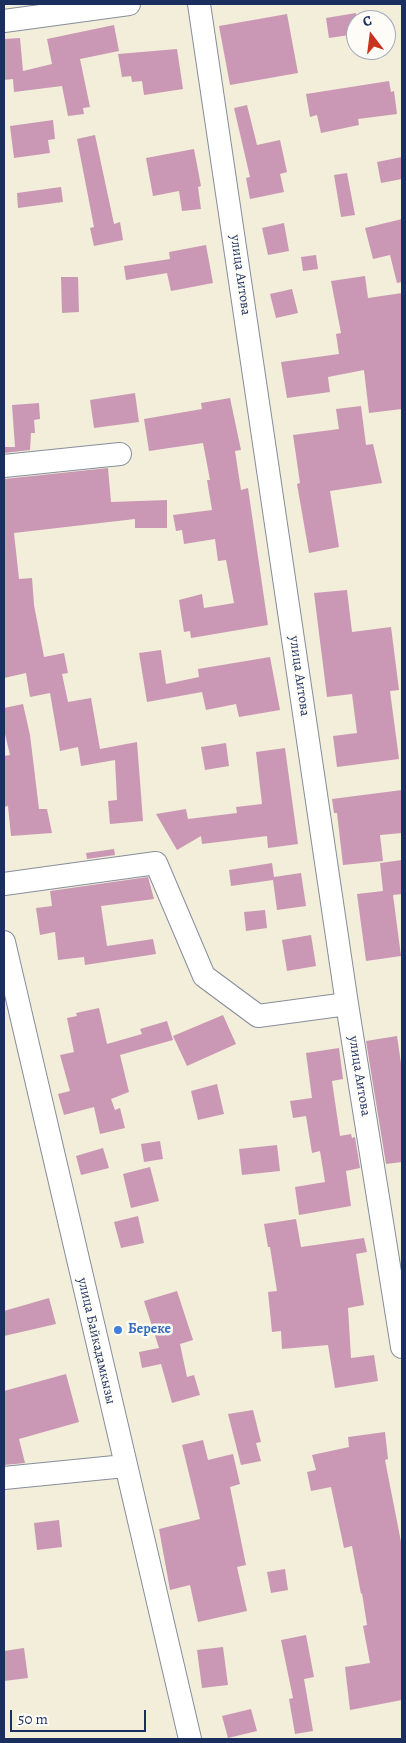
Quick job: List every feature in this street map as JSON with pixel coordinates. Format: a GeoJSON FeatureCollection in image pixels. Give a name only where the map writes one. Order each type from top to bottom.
{"type":"FeatureCollection","features":[{"type":"Feature","properties":{"kind":"street"},"geometry":{"type":"LineString","coordinates":[[4,21],[130,4]]}},
{"type":"Feature","properties":{"kind":"street","name":"улица Аитова"},"geometry":{"type":"LineString","coordinates":[[200,4],[347,1004],[402,1347]]}},
{"type":"Feature","properties":{"kind":"street"},"geometry":{"type":"LineString","coordinates":[[4,466],[120,454]]}},
{"type":"Feature","properties":{"kind":"street"},"geometry":{"type":"LineString","coordinates":[[4,884],[156,863],[204,976],[258,1016],[347,1004]]}},
{"type":"Feature","properties":{"kind":"street","name":"улица Байкадамкызы"},"geometry":{"type":"LineString","coordinates":[[4,942],[190,1739]]}},
{"type":"Feature","properties":{"kind":"street"},"geometry":{"type":"LineString","coordinates":[[4,1478],[126,1466]]}},
{"type":"Feature","properties":{"kind":"building"},"geometry":{"type":"Polygon","coordinates":[[[287,14],[298,73],[230,85],[219,26],[287,14]]]}},
{"type":"Feature","properties":{"kind":"building"},"geometry":{"type":"Polygon","coordinates":[[[346,15],[346,35],[329,38],[326,18],[346,15]]]}},
{"type":"Feature","properties":{"kind":"building"},"geometry":{"type":"Polygon","coordinates":[[[114,25],[119,51],[80,59],[90,107],[83,108],[84,114],[68,116],[62,86],[14,92],[13,79],[4,80],[4,39],[20,38],[23,71],[52,64],[47,39],[114,25]]]}},
{"type":"Feature","properties":{"kind":"building"},"geometry":{"type":"Polygon","coordinates":[[[177,49],[183,89],[144,95],[142,81],[132,82],[131,76],[122,77],[118,54],[177,49]]]}},
{"type":"Feature","properties":{"kind":"building"},"geometry":{"type":"Polygon","coordinates":[[[389,81],[391,92],[394,91],[397,114],[358,119],[359,125],[321,133],[317,115],[310,117],[306,94],[389,81]]]}},
{"type":"Feature","properties":{"kind":"building"},"geometry":{"type":"Polygon","coordinates":[[[247,105],[257,145],[280,140],[287,172],[280,174],[284,192],[250,199],[246,178],[250,177],[234,108],[247,105]]]}},
{"type":"Feature","properties":{"kind":"building"},"geometry":{"type":"Polygon","coordinates":[[[53,120],[55,139],[48,140],[50,153],[14,158],[10,126],[53,120]]]}},
{"type":"Feature","properties":{"kind":"building"},"geometry":{"type":"Polygon","coordinates":[[[95,135],[114,224],[120,222],[123,240],[94,246],[90,228],[94,227],[77,139],[95,135]]]}},
{"type":"Feature","properties":{"kind":"building"},"geometry":{"type":"Polygon","coordinates":[[[194,149],[201,186],[198,187],[201,209],[182,211],[179,191],[153,196],[146,158],[194,149]]]}},
{"type":"Feature","properties":{"kind":"building"},"geometry":{"type":"Polygon","coordinates":[[[402,157],[402,179],[381,183],[377,162],[402,157]]]}},
{"type":"Feature","properties":{"kind":"building"},"geometry":{"type":"Polygon","coordinates":[[[347,173],[355,215],[341,217],[334,175],[347,173]]]}},
{"type":"Feature","properties":{"kind":"building"},"geometry":{"type":"Polygon","coordinates":[[[61,187],[63,202],[18,208],[17,193],[61,187]]]}},
{"type":"Feature","properties":{"kind":"building"},"geometry":{"type":"Polygon","coordinates":[[[402,219],[402,282],[397,283],[390,255],[373,259],[365,228],[402,219]]]}},
{"type":"Feature","properties":{"kind":"building"},"geometry":{"type":"Polygon","coordinates":[[[284,223],[289,251],[268,255],[262,228],[284,223]]]}},
{"type":"Feature","properties":{"kind":"building"},"geometry":{"type":"Polygon","coordinates":[[[206,245],[213,283],[171,291],[167,273],[126,280],[124,266],[170,259],[169,252],[206,245]]]}},
{"type":"Feature","properties":{"kind":"building"},"geometry":{"type":"Polygon","coordinates":[[[316,255],[318,269],[303,271],[301,257],[316,255]]]}},
{"type":"Feature","properties":{"kind":"building"},"geometry":{"type":"Polygon","coordinates":[[[365,276],[368,298],[402,293],[402,409],[369,413],[364,370],[328,377],[330,392],[287,398],[281,362],[339,354],[336,334],[341,333],[331,281],[365,276]]]}},
{"type":"Feature","properties":{"kind":"building"},"geometry":{"type":"Polygon","coordinates":[[[61,277],[78,277],[79,312],[62,313],[61,277]]]}},
{"type":"Feature","properties":{"kind":"building"},"geometry":{"type":"Polygon","coordinates":[[[292,289],[298,313],[276,318],[270,294],[292,289]]]}},
{"type":"Feature","properties":{"kind":"building"},"geometry":{"type":"Polygon","coordinates":[[[135,393],[139,422],[94,428],[90,400],[135,393]]]}},
{"type":"Feature","properties":{"kind":"building"},"geometry":{"type":"Polygon","coordinates":[[[230,398],[241,450],[235,451],[241,490],[248,488],[268,625],[191,638],[190,631],[184,632],[179,600],[202,594],[204,608],[234,603],[226,560],[218,561],[215,539],[184,544],[182,530],[176,531],[173,515],[212,510],[207,480],[210,480],[203,443],[149,451],[144,419],[202,409],[201,403],[230,398]]]}},
{"type":"Feature","properties":{"kind":"building"},"geometry":{"type":"Polygon","coordinates":[[[39,403],[40,419],[34,420],[35,433],[31,433],[30,450],[4,453],[4,447],[15,447],[12,405],[39,403]]]}},
{"type":"Feature","properties":{"kind":"building"},"geometry":{"type":"Polygon","coordinates":[[[361,406],[366,445],[373,444],[382,483],[330,491],[339,547],[309,553],[297,484],[300,483],[293,435],[339,429],[336,409],[361,406]]]}},
{"type":"Feature","properties":{"kind":"building"},"geometry":{"type":"Polygon","coordinates":[[[108,468],[111,502],[167,500],[167,528],[135,528],[135,519],[14,533],[19,579],[32,578],[34,605],[44,657],[64,653],[68,673],[62,674],[68,702],[91,698],[100,749],[137,742],[143,821],[110,824],[108,801],[117,800],[115,760],[81,766],[78,747],[60,751],[50,693],[30,697],[26,673],[4,678],[4,479],[108,468]]]}},
{"type":"Feature","properties":{"kind":"building"},"geometry":{"type":"Polygon","coordinates":[[[347,590],[352,632],[391,627],[399,690],[390,691],[399,759],[337,767],[333,736],[357,733],[352,694],[327,697],[314,593],[347,590]]]}},
{"type":"Feature","properties":{"kind":"building"},"geometry":{"type":"Polygon","coordinates":[[[161,650],[166,684],[199,677],[198,669],[270,657],[280,710],[239,717],[236,704],[206,710],[202,692],[147,702],[139,653],[161,650]]]}},
{"type":"Feature","properties":{"kind":"building"},"geometry":{"type":"Polygon","coordinates":[[[23,704],[30,735],[39,809],[47,809],[52,833],[11,836],[8,806],[4,807],[4,756],[10,755],[4,730],[4,708],[23,704]]]}},
{"type":"Feature","properties":{"kind":"building"},"geometry":{"type":"Polygon","coordinates":[[[226,743],[229,766],[205,770],[201,747],[226,743]]]}},
{"type":"Feature","properties":{"kind":"building"},"geometry":{"type":"Polygon","coordinates":[[[285,748],[298,844],[268,848],[267,836],[202,844],[201,836],[177,850],[156,814],[186,809],[188,819],[237,813],[236,807],[262,804],[256,752],[285,748]]]}},
{"type":"Feature","properties":{"kind":"building"},"geometry":{"type":"Polygon","coordinates":[[[402,790],[402,833],[380,835],[383,861],[343,865],[337,813],[334,813],[332,799],[402,790]]]}},
{"type":"Feature","properties":{"kind":"building"},"geometry":{"type":"Polygon","coordinates":[[[114,849],[115,855],[87,859],[86,853],[114,849]]]}},
{"type":"Feature","properties":{"kind":"building"},"geometry":{"type":"Polygon","coordinates":[[[402,860],[402,894],[393,895],[401,956],[366,961],[357,894],[383,891],[380,863],[402,860]]]}},
{"type":"Feature","properties":{"kind":"building"},"geometry":{"type":"Polygon","coordinates":[[[272,863],[274,877],[301,873],[306,906],[277,910],[273,880],[231,886],[229,870],[272,863]]]}},
{"type":"Feature","properties":{"kind":"building"},"geometry":{"type":"Polygon","coordinates":[[[148,877],[154,899],[101,906],[107,946],[153,939],[156,954],[85,965],[84,957],[58,960],[55,932],[40,935],[36,908],[52,906],[50,891],[148,877]]]}},
{"type":"Feature","properties":{"kind":"building"},"geometry":{"type":"Polygon","coordinates":[[[265,910],[267,928],[246,931],[244,912],[265,910]]]}},
{"type":"Feature","properties":{"kind":"building"},"geometry":{"type":"Polygon","coordinates":[[[311,935],[316,966],[287,971],[282,940],[311,935]]]}},
{"type":"Feature","properties":{"kind":"building"},"geometry":{"type":"Polygon","coordinates":[[[99,1008],[107,1044],[142,1034],[140,1029],[167,1021],[173,1040],[120,1055],[129,1092],[111,1099],[115,1110],[120,1108],[125,1128],[100,1134],[94,1107],[64,1115],[58,1094],[70,1091],[60,1055],[74,1052],[67,1018],[77,1016],[76,1013],[99,1008]]]}},
{"type":"Feature","properties":{"kind":"building"},"geometry":{"type":"Polygon","coordinates":[[[223,1015],[236,1044],[187,1066],[173,1036],[223,1015]]]}},
{"type":"Feature","properties":{"kind":"building"},"geometry":{"type":"Polygon","coordinates":[[[397,1036],[402,1070],[402,1162],[386,1164],[366,1041],[397,1036]]]}},
{"type":"Feature","properties":{"kind":"building"},"geometry":{"type":"Polygon","coordinates":[[[339,1048],[343,1079],[332,1081],[340,1136],[351,1134],[352,1138],[355,1137],[360,1168],[346,1171],[351,1206],[299,1215],[295,1187],[325,1182],[320,1151],[312,1153],[306,1116],[293,1118],[290,1101],[312,1098],[306,1053],[339,1048]]]}},
{"type":"Feature","properties":{"kind":"building"},"geometry":{"type":"Polygon","coordinates":[[[217,1084],[224,1114],[198,1120],[191,1091],[217,1084]]]}},
{"type":"Feature","properties":{"kind":"building"},"geometry":{"type":"Polygon","coordinates":[[[160,1141],[163,1159],[144,1162],[141,1144],[160,1141]]]}},
{"type":"Feature","properties":{"kind":"building"},"geometry":{"type":"Polygon","coordinates":[[[277,1145],[280,1171],[242,1175],[239,1149],[277,1145]]]}},
{"type":"Feature","properties":{"kind":"building"},"geometry":{"type":"Polygon","coordinates":[[[103,1148],[109,1168],[81,1175],[76,1156],[103,1148]]]}},
{"type":"Feature","properties":{"kind":"building"},"geometry":{"type":"Polygon","coordinates":[[[150,1167],[159,1201],[131,1208],[123,1174],[150,1167]]]}},
{"type":"Feature","properties":{"kind":"building"},"geometry":{"type":"Polygon","coordinates":[[[138,1216],[144,1243],[121,1248],[114,1222],[138,1216]]]}},
{"type":"Feature","properties":{"kind":"building"},"geometry":{"type":"Polygon","coordinates":[[[296,1219],[301,1247],[364,1238],[367,1252],[356,1254],[364,1305],[348,1308],[351,1358],[374,1355],[378,1381],[335,1388],[328,1345],[282,1349],[281,1331],[272,1332],[268,1292],[277,1291],[270,1247],[268,1247],[264,1224],[296,1219]]]}},
{"type":"Feature","properties":{"kind":"building"},"geometry":{"type":"Polygon","coordinates":[[[177,1291],[193,1340],[180,1344],[187,1377],[194,1375],[200,1395],[172,1403],[161,1364],[142,1368],[139,1352],[159,1348],[144,1301],[177,1291]]]}},
{"type":"Feature","properties":{"kind":"building"},"geometry":{"type":"Polygon","coordinates":[[[49,1298],[56,1324],[4,1336],[4,1311],[49,1298]]]}},
{"type":"Feature","properties":{"kind":"building"},"geometry":{"type":"Polygon","coordinates":[[[66,1374],[79,1422],[19,1439],[25,1463],[4,1465],[4,1391],[66,1374]]]}},
{"type":"Feature","properties":{"kind":"building"},"geometry":{"type":"Polygon","coordinates":[[[253,1410],[261,1442],[256,1443],[261,1461],[241,1465],[228,1414],[253,1410]]]}},
{"type":"Feature","properties":{"kind":"building"},"geometry":{"type":"Polygon","coordinates":[[[385,1432],[388,1459],[385,1460],[402,1547],[402,1700],[350,1710],[345,1667],[370,1663],[363,1626],[367,1625],[362,1593],[352,1546],[344,1548],[331,1487],[311,1491],[307,1472],[316,1470],[312,1455],[349,1447],[348,1437],[385,1432]]]}},
{"type":"Feature","properties":{"kind":"building"},"geometry":{"type":"Polygon","coordinates":[[[203,1440],[208,1460],[233,1454],[240,1484],[230,1487],[246,1565],[237,1567],[247,1611],[198,1622],[190,1585],[170,1590],[159,1529],[200,1519],[182,1445],[203,1440]]]}},
{"type":"Feature","properties":{"kind":"building"},"geometry":{"type":"Polygon","coordinates":[[[59,1520],[62,1547],[37,1550],[34,1523],[59,1520]]]}},
{"type":"Feature","properties":{"kind":"building"},"geometry":{"type":"Polygon","coordinates":[[[285,1569],[288,1590],[271,1593],[267,1572],[285,1569]]]}},
{"type":"Feature","properties":{"kind":"building"},"geometry":{"type":"Polygon","coordinates":[[[306,1635],[314,1677],[304,1679],[313,1731],[295,1734],[289,1699],[293,1698],[281,1640],[306,1635]]]}},
{"type":"Feature","properties":{"kind":"building"},"geometry":{"type":"Polygon","coordinates":[[[223,1647],[228,1685],[202,1688],[197,1650],[223,1647]]]}},
{"type":"Feature","properties":{"kind":"building"},"geometry":{"type":"Polygon","coordinates":[[[24,1648],[28,1678],[4,1681],[4,1651],[24,1648]]]}},
{"type":"Feature","properties":{"kind":"building"},"geometry":{"type":"Polygon","coordinates":[[[251,1709],[257,1731],[228,1738],[222,1716],[251,1709]]]}},
{"type":"Feature","properties":{"kind":"place","name":"Береке"},"geometry":{"type":"Point","coordinates":[118,1330]}}]}
